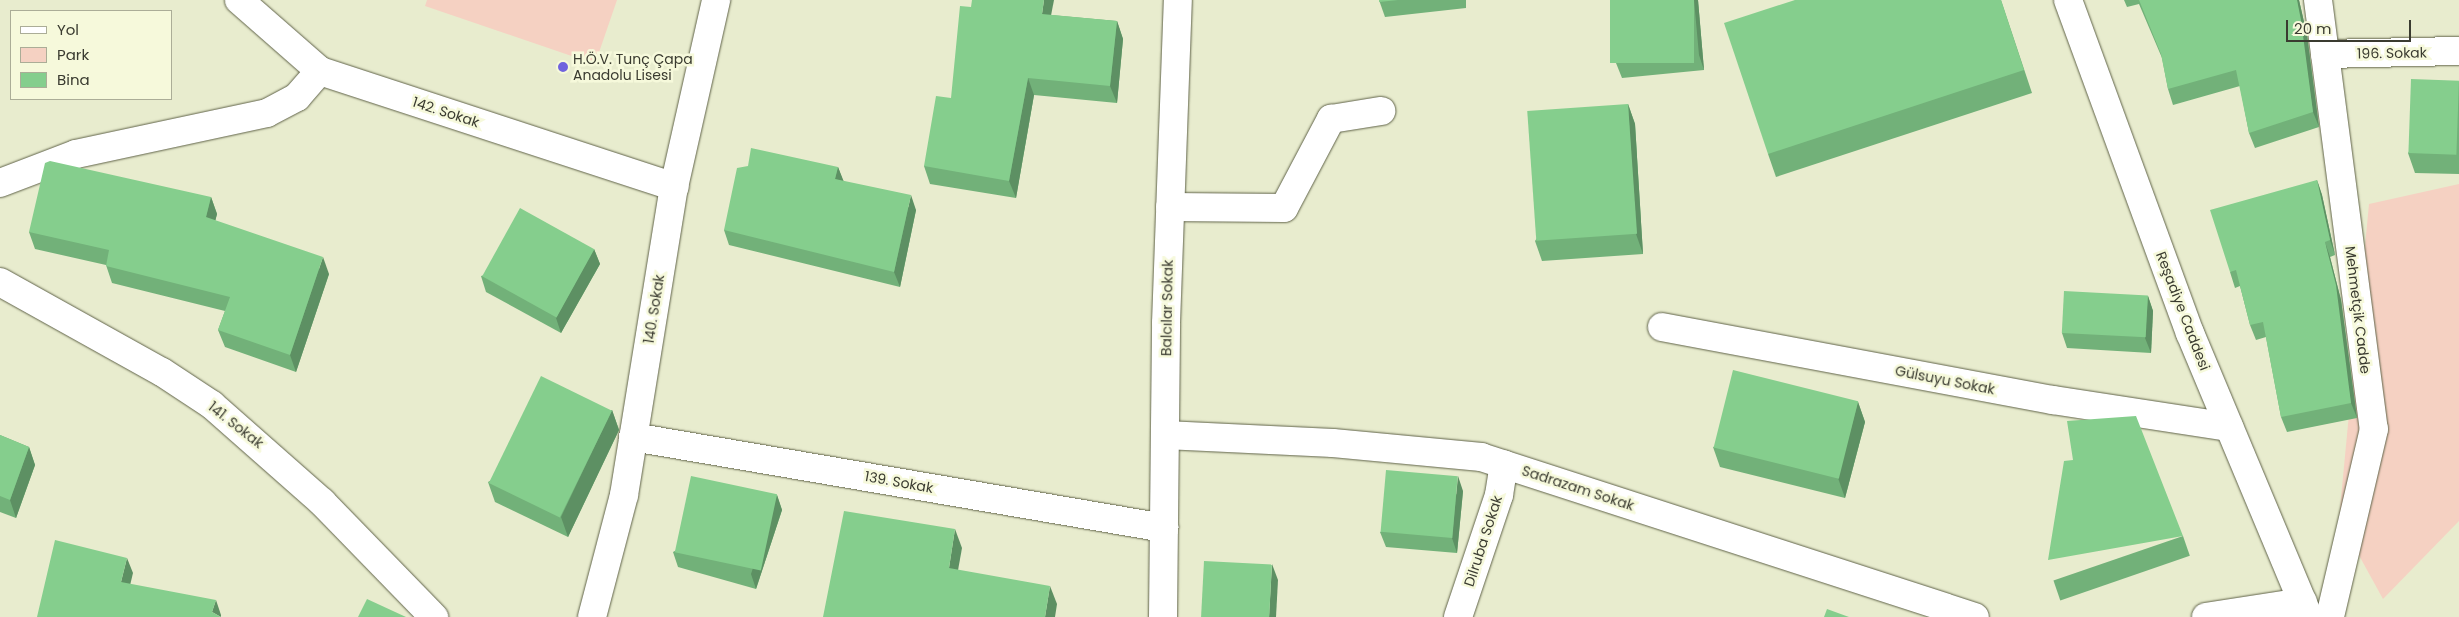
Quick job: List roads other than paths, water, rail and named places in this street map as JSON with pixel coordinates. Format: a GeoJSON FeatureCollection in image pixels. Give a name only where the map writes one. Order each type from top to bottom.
{"type":"FeatureCollection","features":[{"type":"Feature","properties":{"kind":"street","name":"142. Sokak"},"geometry":{"type":"LineString","coordinates":[[239,0],[320,71],[674,187]]}},
{"type":"Feature","properties":{"kind":"street","name":"140. Sokak"},"geometry":{"type":"LineString","coordinates":[[592,617],[624,495],[674,187],[716,0]]}},
{"type":"Feature","properties":{"kind":"street","name":"Balcılar Sokak"},"geometry":{"type":"LineString","coordinates":[[1163,617],[1170,207],[1178,0]]}},
{"type":"Feature","properties":{"kind":"street","name":"Reşadiye Caddesi"},"geometry":{"type":"LineString","coordinates":[[2068,0],[2190,333],[2306,610]]}},
{"type":"Feature","properties":{"kind":"street","name":"Mehmetçik Cadde"},"geometry":{"type":"LineString","coordinates":[[2318,0],[2374,428],[2330,617]]}},
{"type":"Feature","properties":{"kind":"street","name":"196. Sokak"},"geometry":{"type":"LineString","coordinates":[[2326,54],[2459,51]]}},
{"type":"Feature","properties":{"kind":"street"},"geometry":{"type":"LineString","coordinates":[[0,183],[76,154],[267,113],[297,96],[320,71]]}},
{"type":"Feature","properties":{"kind":"street"},"geometry":{"type":"LineString","coordinates":[[1170,207],[1284,208],[1332,119],[1381,111]]}},
{"type":"Feature","properties":{"kind":"street","name":"141. Sokak"},"geometry":{"type":"LineString","coordinates":[[0,282],[162,372],[212,405],[322,502],[434,617]]}},
{"type":"Feature","properties":{"kind":"street","name":"Gülsuyu Sokak"},"geometry":{"type":"LineString","coordinates":[[1662,327],[2053,400],[2229,427]]}},
{"type":"Feature","properties":{"kind":"street","name":"Sadrazam Sokak"},"geometry":{"type":"LineString","coordinates":[[1165,435],[1333,443],[1481,457],[1975,617]]}},
{"type":"Feature","properties":{"kind":"street","name":"139. Sokak"},"geometry":{"type":"LineString","coordinates":[[633,437],[1164,528]]}},
{"type":"Feature","properties":{"kind":"street","name":"Dilruba Sokak"},"geometry":{"type":"LineString","coordinates":[[1458,617],[1499,495],[1504,464]]}},
{"type":"Feature","properties":{"kind":"street"},"geometry":{"type":"LineString","coordinates":[[2206,617],[2306,610]]}},
{"type":"Feature","properties":{"kind":"place","name":"H.Ö.V. Tunç Çapa Anadolu Lisesi"},"geometry":{"type":"Point","coordinates":[563,67]}}]}
